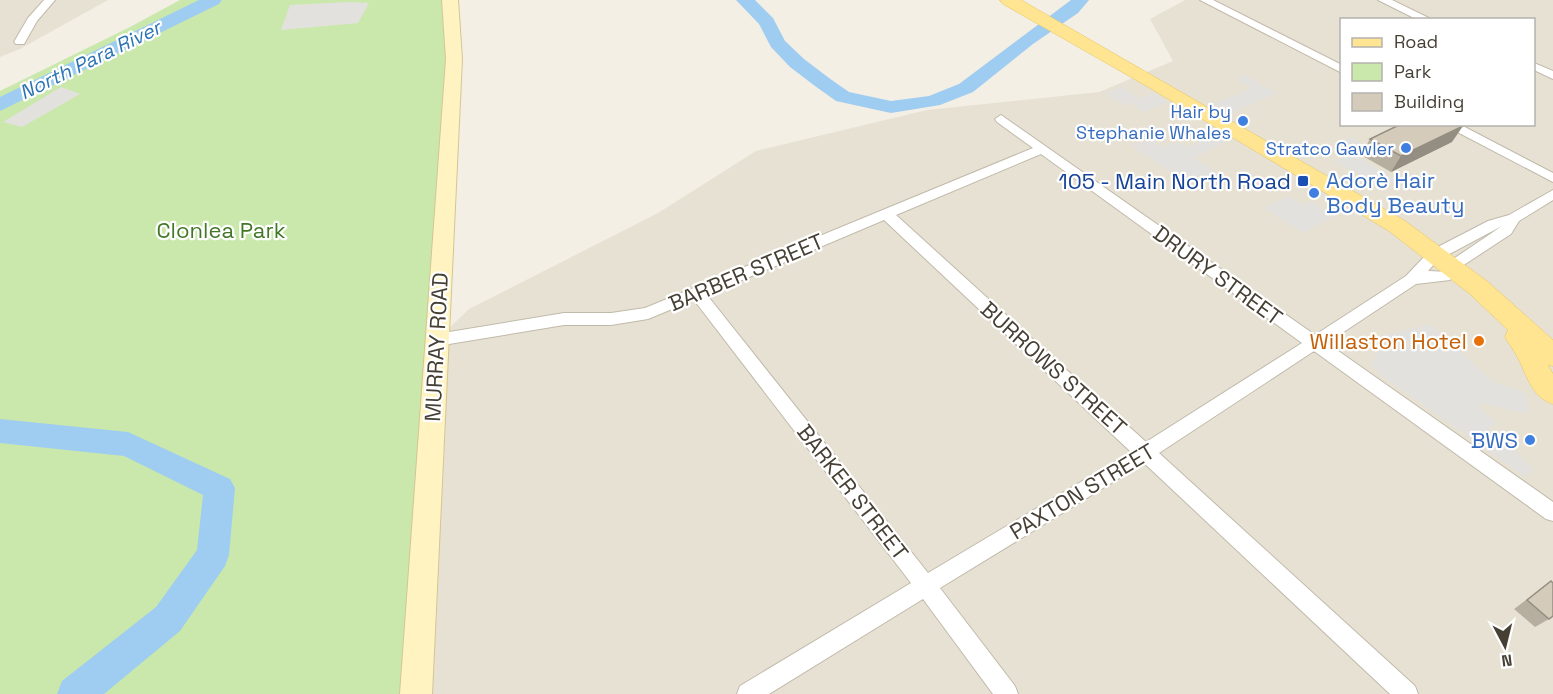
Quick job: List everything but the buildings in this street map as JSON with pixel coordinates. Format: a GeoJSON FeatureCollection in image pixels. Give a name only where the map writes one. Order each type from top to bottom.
{"type":"FeatureCollection","features":[{"type":"Feature","properties":{"kind":"main road"},"geometry":{"type":"LineString","coordinates":[[1009,0],[1359,204],[1510,329],[1549,370]]}},
{"type":"Feature","properties":{"kind":"main road"},"geometry":{"type":"LineString","coordinates":[[1435,268],[1479,288],[1549,370]]}},
{"type":"Feature","properties":{"kind":"street"},"geometry":{"type":"LineString","coordinates":[[20,42],[32,20],[50,0]]}},
{"type":"Feature","properties":{"kind":"street","name":"MURRAY ROAD"},"geometry":{"type":"LineString","coordinates":[[416,694],[454,59],[450,0]]}},
{"type":"Feature","properties":{"kind":"street"},"geometry":{"type":"LineString","coordinates":[[1205,0],[1340,69]]}},
{"type":"Feature","properties":{"kind":"street"},"geometry":{"type":"LineString","coordinates":[[1383,0],[1424,18]]}},
{"type":"Feature","properties":{"kind":"street"},"geometry":{"type":"LineString","coordinates":[[1535,67],[1553,75]]}},
{"type":"Feature","properties":{"kind":"street","name":"DRURY STREET"},"geometry":{"type":"LineString","coordinates":[[1001,118],[1041,149],[1553,513]]}},
{"type":"Feature","properties":{"kind":"street"},"geometry":{"type":"LineString","coordinates":[[1452,126],[1553,178]]}},
{"type":"Feature","properties":{"kind":"street","name":"BARBER STREET"},"geometry":{"type":"LineString","coordinates":[[437,340],[564,319],[630,317],[648,313],[1041,149]]}},
{"type":"Feature","properties":{"kind":"street","name":"PAXTON STREET"},"geometry":{"type":"LineString","coordinates":[[748,694],[1146,452],[1435,268],[1506,231],[1514,218],[1553,194]]}},
{"type":"Feature","properties":{"kind":"street","name":"BURROWS STREET"},"geometry":{"type":"LineString","coordinates":[[886,214],[1407,694]]}},
{"type":"Feature","properties":{"kind":"street","name":"BARKER STREET"},"geometry":{"type":"LineString","coordinates":[[696,292],[925,585],[1007,694]]}},
{"type":"Feature","properties":{"kind":"shaded area"},"geometry":{"type":"Polygon","coordinates":[[[0,0],[108,0],[20,49],[0,57],[0,0]]]}},
{"type":"Feature","properties":{"kind":"shaded area"},"geometry":{"type":"Polygon","coordinates":[[[1185,0],[1553,0],[1553,694],[417,694],[437,340],[469,309],[658,213],[756,151],[927,110],[1099,92],[1173,61],[1150,19],[1185,0]]]}},
{"type":"Feature","properties":{"kind":"shaded area"},"geometry":{"type":"Polygon","coordinates":[[[369,3],[358,23],[281,30],[290,5],[369,3]]]}},
{"type":"Feature","properties":{"kind":"shaded area"},"geometry":{"type":"Polygon","coordinates":[[[1244,75],[1277,93],[1229,114],[1213,104],[1252,88],[1236,79],[1244,75]]]}},
{"type":"Feature","properties":{"kind":"shaded area"},"geometry":{"type":"Polygon","coordinates":[[[61,87],[80,94],[22,127],[3,122],[61,87]]]}},
{"type":"Feature","properties":{"kind":"shaded area"},"geometry":{"type":"Polygon","coordinates":[[[1121,87],[1139,98],[1154,93],[1168,102],[1144,112],[1129,102],[1123,105],[1105,93],[1121,87]]]}},
{"type":"Feature","properties":{"kind":"shaded area"},"geometry":{"type":"Polygon","coordinates":[[[1213,136],[1225,143],[1194,158],[1216,172],[1188,183],[1131,146],[1149,139],[1163,147],[1177,141],[1187,147],[1213,136]]]}},
{"type":"Feature","properties":{"kind":"shaded area"},"geometry":{"type":"Polygon","coordinates":[[[1350,137],[1367,146],[1356,152],[1360,158],[1397,180],[1381,187],[1335,162],[1348,155],[1333,146],[1350,137]]]}},
{"type":"Feature","properties":{"kind":"shaded area"},"geometry":{"type":"Polygon","coordinates":[[[1289,196],[1302,205],[1311,201],[1334,216],[1303,233],[1264,208],[1289,196]]]}},
{"type":"Feature","properties":{"kind":"shaded area"},"geometry":{"type":"Polygon","coordinates":[[[1431,324],[1493,382],[1524,392],[1530,414],[1478,403],[1481,410],[1497,422],[1488,429],[1511,445],[1533,470],[1525,477],[1378,373],[1372,366],[1381,336],[1431,324]]]}},
{"type":"Feature","properties":{"kind":"green space","name":"Clonlea Park"},"geometry":{"type":"Polygon","coordinates":[[[180,0],[450,0],[416,694],[0,694],[0,91],[180,0]]]}},
{"type":"Feature","properties":{"kind":"waterway","name":"North Para River"},"geometry":{"type":"LineString","coordinates":[[0,105],[213,0]]}},
{"type":"Feature","properties":{"kind":"waterway","name":"North Para River"},"geometry":{"type":"LineString","coordinates":[[745,0],[767,22],[777,43],[797,63],[822,82],[843,97],[891,107],[933,101],[966,88],[1027,40],[1072,9],[1080,0]]}},
{"type":"Feature","properties":{"kind":"waterway","name":"North Para River"},"geometry":{"type":"LineString","coordinates":[[0,431],[128,444],[219,488],[213,555],[168,619],[75,694]]}},
{"type":"Feature","properties":{"kind":"place","name":"Hair by Stephanie Whales"},"geometry":{"type":"Point","coordinates":[1243,121]}},
{"type":"Feature","properties":{"kind":"place","name":"Stratco Gawler"},"geometry":{"type":"Point","coordinates":[1406,148]}},
{"type":"Feature","properties":{"kind":"place","name":"105 - Main North Road"},"geometry":{"type":"Point","coordinates":[1303,181]}},
{"type":"Feature","properties":{"kind":"place","name":"Adorè Hair Body Beauty"},"geometry":{"type":"Point","coordinates":[1314,193]}},
{"type":"Feature","properties":{"kind":"place","name":"Willaston Hotel"},"geometry":{"type":"Point","coordinates":[1479,341]}},
{"type":"Feature","properties":{"kind":"place","name":"BWS"},"geometry":{"type":"Point","coordinates":[1530,440]}}]}
